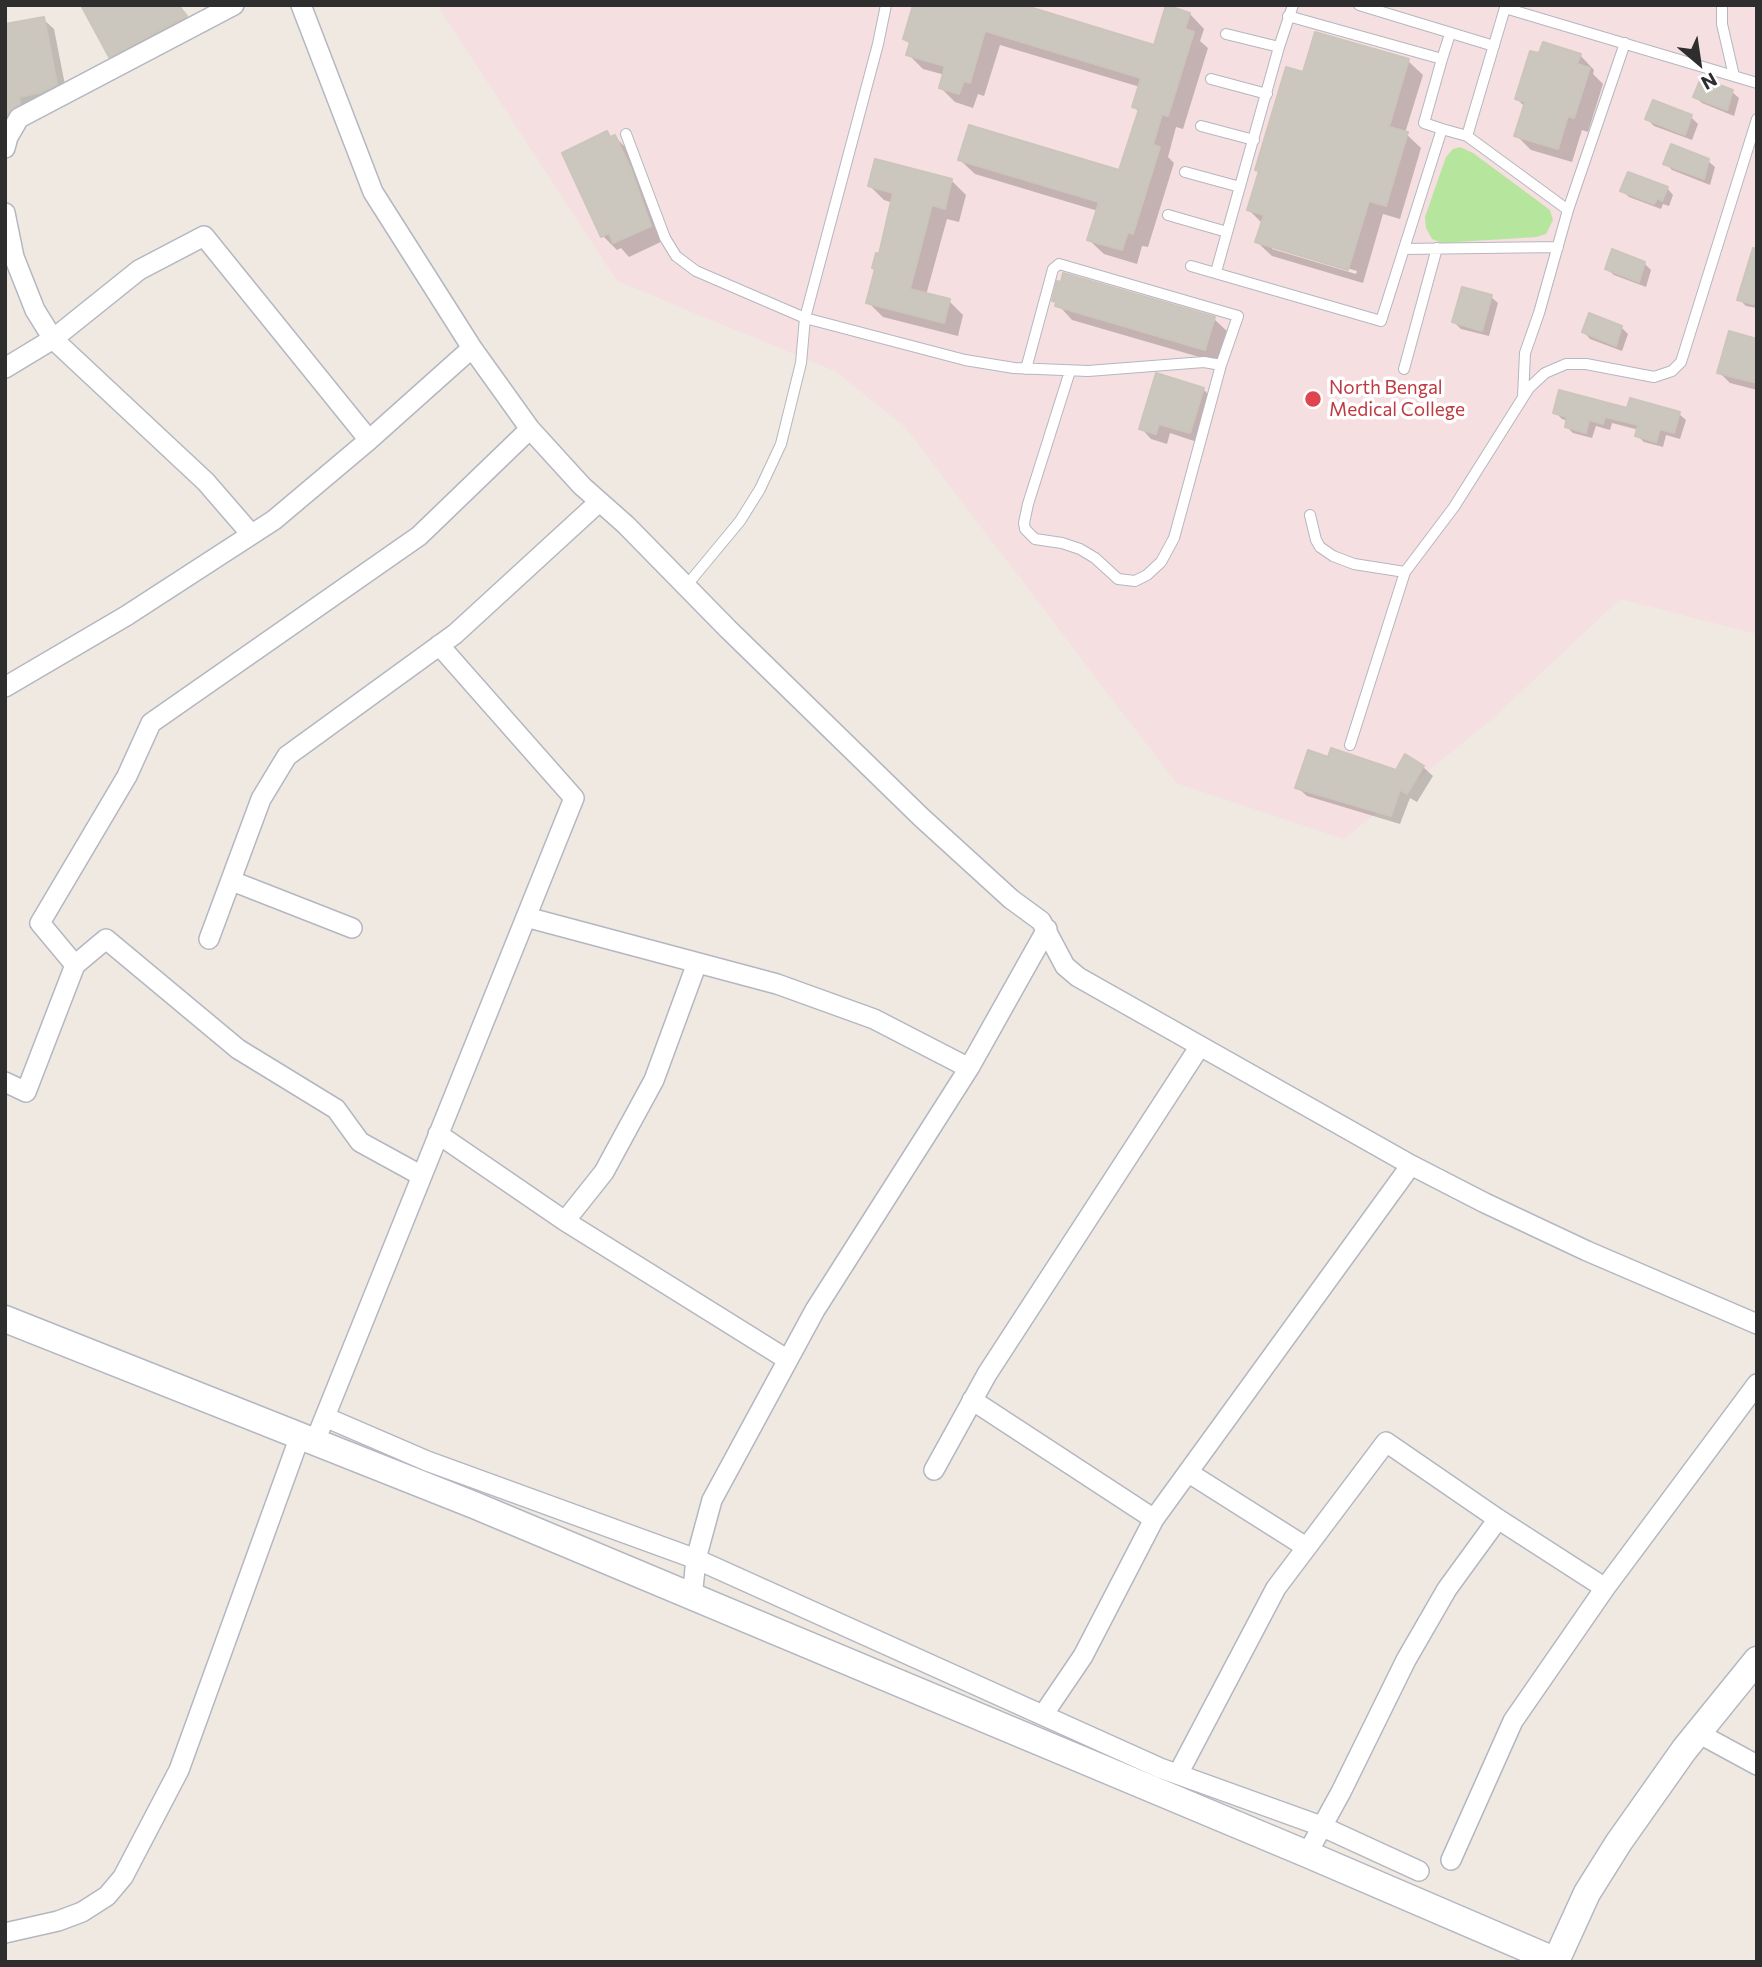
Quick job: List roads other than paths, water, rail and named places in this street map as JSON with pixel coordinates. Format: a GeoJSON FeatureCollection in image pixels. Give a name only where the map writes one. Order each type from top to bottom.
{"type":"FeatureCollection","features":[{"type":"Feature","properties":{"kind":"street"},"geometry":{"type":"LineString","coordinates":[[5,148],[19,118],[234,5]]}},
{"type":"Feature","properties":{"kind":"street"},"geometry":{"type":"LineString","coordinates":[[301,5],[373,192],[472,348],[530,429],[556,460],[626,525],[728,629],[921,817],[1011,899],[1032,913],[1046,929],[1060,960],[1071,971],[1411,1165],[1587,1251],[1757,1324]]}},
{"type":"Feature","properties":{"kind":"street"},"geometry":{"type":"LineString","coordinates":[[5,213],[14,257],[35,310],[53,339],[206,482],[251,534]]}},
{"type":"Feature","properties":{"kind":"street"},"geometry":{"type":"LineString","coordinates":[[5,368],[53,339],[139,270],[204,236],[369,440]]}},
{"type":"Feature","properties":{"kind":"street"},"geometry":{"type":"LineString","coordinates":[[5,687],[126,616],[274,520],[472,348]]}},
{"type":"Feature","properties":{"kind":"street"},"geometry":{"type":"LineString","coordinates":[[75,965],[40,923],[127,776],[152,723],[419,536],[530,429]]}},
{"type":"Feature","properties":{"kind":"street"},"geometry":{"type":"LineString","coordinates":[[209,939],[261,799],[287,756],[455,634],[599,502]]}},
{"type":"Feature","properties":{"kind":"street"},"geometry":{"type":"LineString","coordinates":[[5,1933],[58,1921],[82,1912],[107,1896],[123,1877],[179,1770],[308,1439],[325,1417],[574,798],[439,645]]}},
{"type":"Feature","properties":{"kind":"street"},"geometry":{"type":"LineString","coordinates":[[232,881],[352,928]]}},
{"type":"Feature","properties":{"kind":"street"},"geometry":{"type":"LineString","coordinates":[[526,917],[777,984],[874,1019],[969,1068]]}},
{"type":"Feature","properties":{"kind":"street"},"geometry":{"type":"LineString","coordinates":[[692,1598],[696,1559],[712,1500],[815,1310],[969,1068],[1046,929]]}},
{"type":"Feature","properties":{"kind":"street"},"geometry":{"type":"LineString","coordinates":[[5,1083],[26,1092],[75,965],[106,939],[237,1049],[336,1109],[360,1142],[422,1176]]}},
{"type":"Feature","properties":{"kind":"street"},"geometry":{"type":"LineString","coordinates":[[565,1221],[604,1172],[654,1080],[697,963]]}},
{"type":"Feature","properties":{"kind":"street"},"geometry":{"type":"LineString","coordinates":[[934,1470],[986,1374],[1200,1046]]}},
{"type":"Feature","properties":{"kind":"street"},"geometry":{"type":"LineString","coordinates":[[439,1134],[565,1221],[788,1360]]}},
{"type":"Feature","properties":{"kind":"street"},"geometry":{"type":"LineString","coordinates":[[1043,1715],[1083,1656],[1154,1519],[1411,1165]]}},
{"type":"Feature","properties":{"kind":"street"},"geometry":{"type":"LineString","coordinates":[[5,1319],[474,1505],[1307,1853],[1557,1961],[1587,1893],[1661,1780],[1757,1660]]}},
{"type":"Feature","properties":{"kind":"street"},"geometry":{"type":"LineString","coordinates":[[1451,1860],[1513,1721],[1605,1588],[1757,1384]]}},
{"type":"Feature","properties":{"kind":"street"},"geometry":{"type":"LineString","coordinates":[[972,1400],[1154,1519]]}},
{"type":"Feature","properties":{"kind":"street"},"geometry":{"type":"LineString","coordinates":[[325,1417],[427,1461],[696,1559],[1178,1774],[1321,1826],[1419,1871]]}},
{"type":"Feature","properties":{"kind":"street"},"geometry":{"type":"LineString","coordinates":[[1178,1774],[1276,1588],[1386,1442],[1605,1588]]}},
{"type":"Feature","properties":{"kind":"street"},"geometry":{"type":"LineString","coordinates":[[1189,1473],[1306,1547]]}},
{"type":"Feature","properties":{"kind":"street"},"geometry":{"type":"LineString","coordinates":[[1307,1853],[1341,1792],[1406,1660],[1447,1589],[1499,1519]]}},
{"type":"Feature","properties":{"kind":"street"},"geometry":{"type":"LineString","coordinates":[[1698,1733],[1757,1765]]}},
{"type":"Feature","properties":{"kind":"lane"},"geometry":{"type":"LineString","coordinates":[[687,585],[740,521],[760,489],[781,444],[801,363],[805,318],[886,5]]}},
{"type":"Feature","properties":{"kind":"lane"},"geometry":{"type":"LineString","coordinates":[[1216,272],[1293,5]]}},
{"type":"Feature","properties":{"kind":"lane"},"geometry":{"type":"LineString","coordinates":[[1359,5],[1494,46]]}},
{"type":"Feature","properties":{"kind":"lane"},"geometry":{"type":"LineString","coordinates":[[1722,5],[1722,24],[1734,76]]}},
{"type":"Feature","properties":{"kind":"lane"},"geometry":{"type":"LineString","coordinates":[[1467,136],[1505,8],[1757,83]]}},
{"type":"Feature","properties":{"kind":"lane"},"geometry":{"type":"LineString","coordinates":[[1288,16],[1442,59]]}},
{"type":"Feature","properties":{"kind":"lane"},"geometry":{"type":"LineString","coordinates":[[1226,34],[1279,47]]}},
{"type":"Feature","properties":{"kind":"lane"},"geometry":{"type":"LineString","coordinates":[[1450,34],[1424,123],[1467,136],[1569,210]]}},
{"type":"Feature","properties":{"kind":"lane"},"geometry":{"type":"LineString","coordinates":[[1523,397],[1524,354],[1625,43]]}},
{"type":"Feature","properties":{"kind":"lane"},"geometry":{"type":"LineString","coordinates":[[1211,79],[1267,94]]}},
{"type":"Feature","properties":{"kind":"lane"},"geometry":{"type":"LineString","coordinates":[[1350,745],[1405,572],[1454,507],[1523,397],[1545,373],[1566,364],[1586,364],[1654,377],[1666,375],[1677,367],[1685,356],[1757,119]]}},
{"type":"Feature","properties":{"kind":"lane"},"geometry":{"type":"LineString","coordinates":[[1201,126],[1254,140]]}},
{"type":"Feature","properties":{"kind":"lane"},"geometry":{"type":"LineString","coordinates":[[1191,266],[1381,321],[1442,129]]}},
{"type":"Feature","properties":{"kind":"lane"},"geometry":{"type":"LineString","coordinates":[[626,134],[665,238],[676,256],[696,271],[805,318],[965,360],[1026,369],[1070,371],[1205,362],[1221,365]]}},
{"type":"Feature","properties":{"kind":"lane"},"geometry":{"type":"LineString","coordinates":[[1185,172],[1240,187]]}},
{"type":"Feature","properties":{"kind":"lane"},"geometry":{"type":"LineString","coordinates":[[1168,215],[1227,232]]}},
{"type":"Feature","properties":{"kind":"lane"},"geometry":{"type":"LineString","coordinates":[[1404,249],[1558,247]]}},
{"type":"Feature","properties":{"kind":"lane"},"geometry":{"type":"LineString","coordinates":[[1404,369],[1437,248]]}},
{"type":"Feature","properties":{"kind":"lane"},"geometry":{"type":"LineString","coordinates":[[1026,369],[1053,269],[1062,264],[1238,316],[1221,365],[1171,546],[1154,569],[1135,581],[1118,579],[1095,558],[1080,549],[1062,543],[1035,540],[1024,523],[1070,371]]}},
{"type":"Feature","properties":{"kind":"lane"},"geometry":{"type":"LineString","coordinates":[[1310,515],[1320,547],[1333,556],[1354,564],[1405,572]]}},
{"type":"Feature","properties":{"kind":"place","name":"North Bengal Medical College"},"geometry":{"type":"Point","coordinates":[1313,399]}}]}
